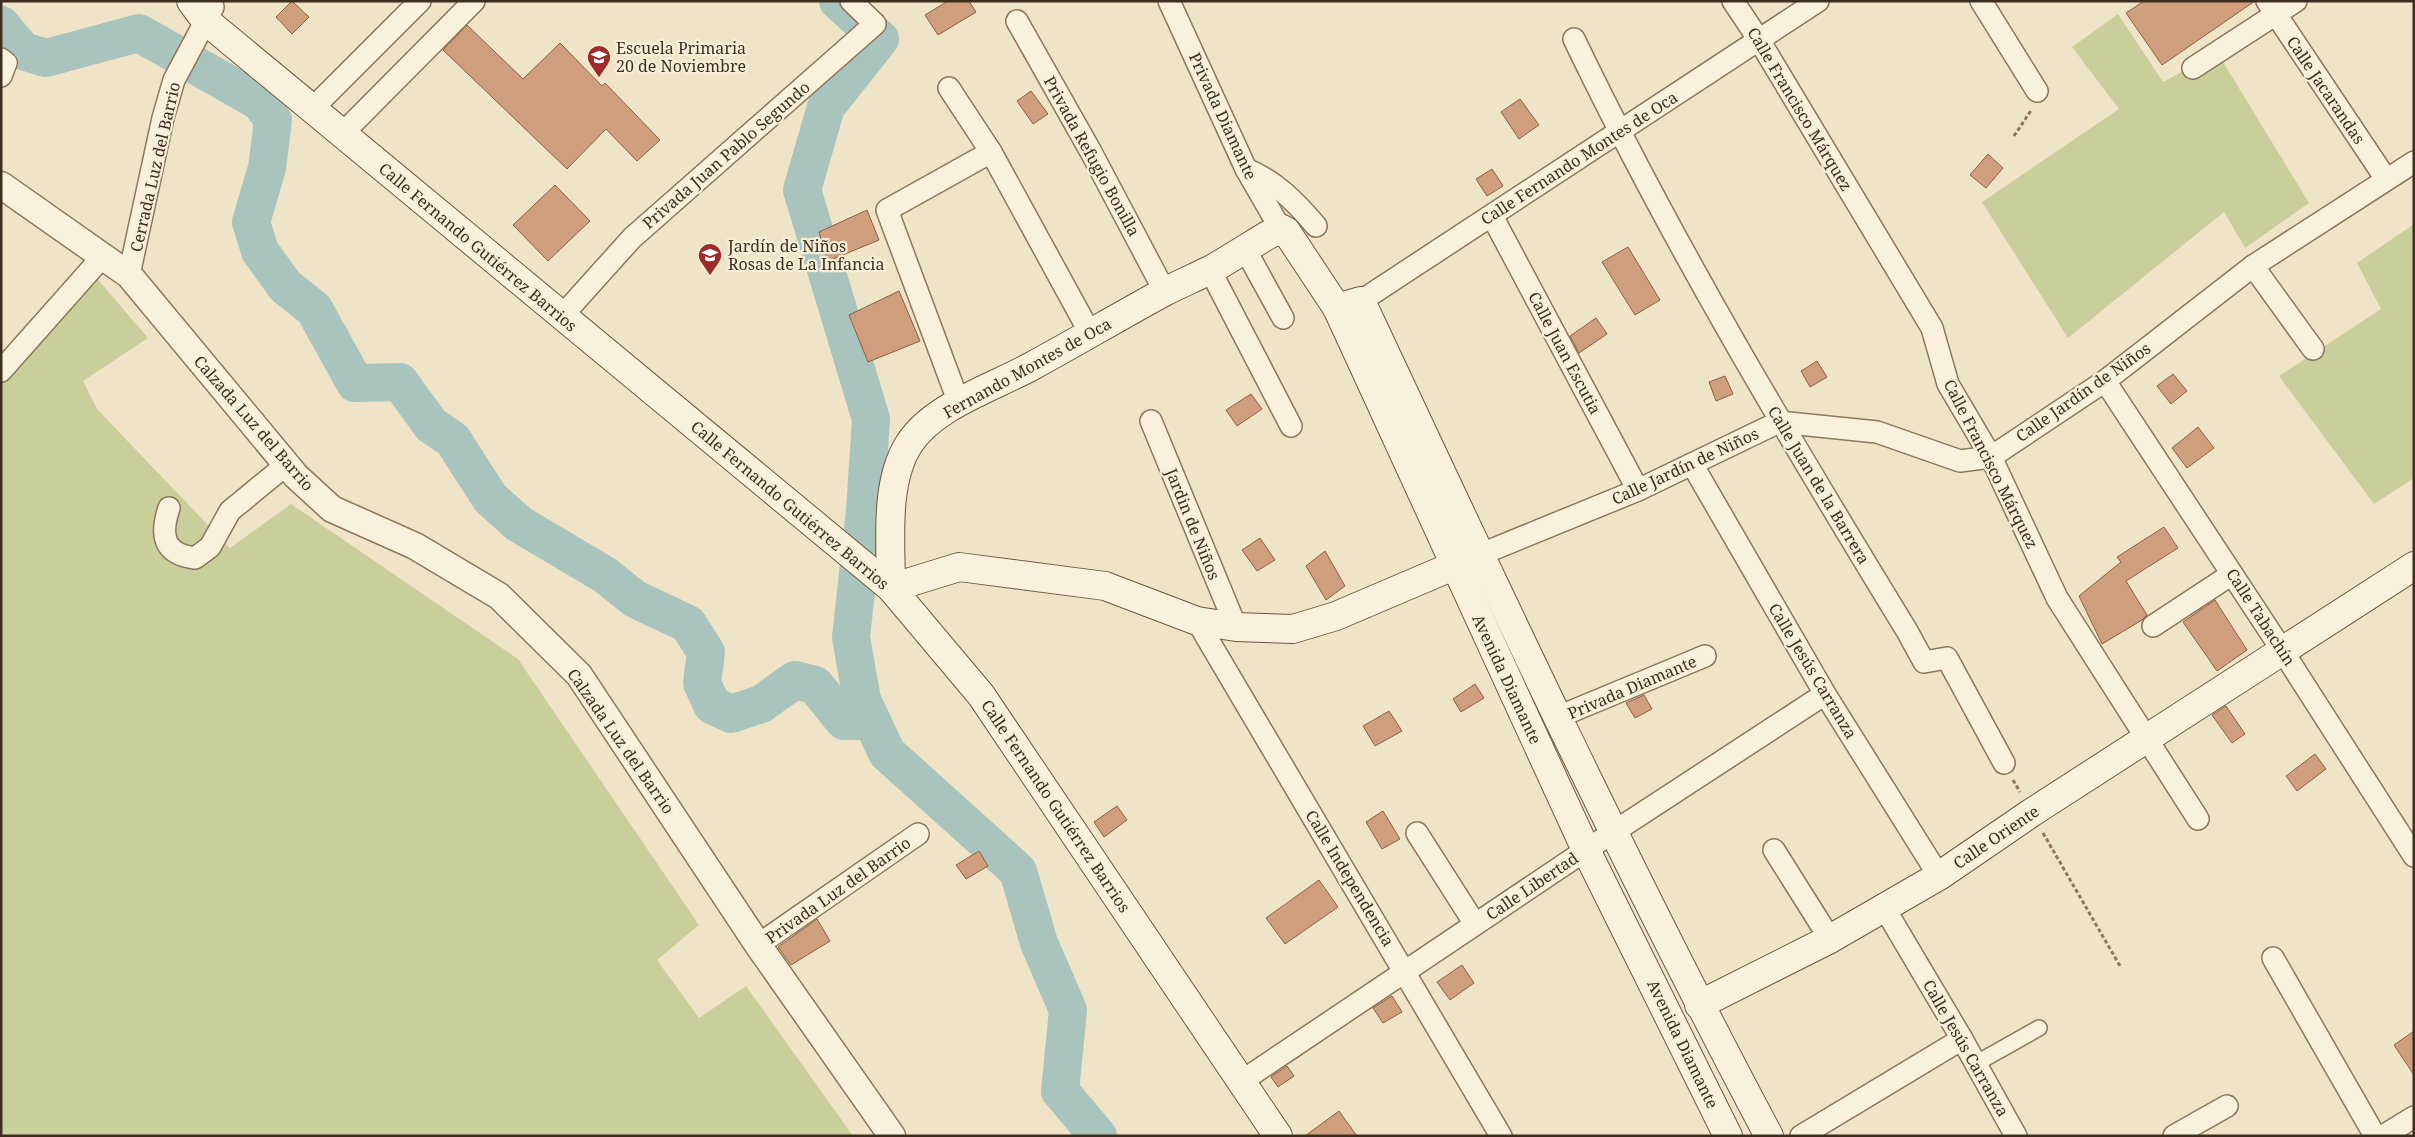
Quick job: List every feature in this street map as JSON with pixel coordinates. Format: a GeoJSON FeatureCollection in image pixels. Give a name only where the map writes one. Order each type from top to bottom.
{"type":"FeatureCollection","features":[{"type":"Feature","properties":{"kind":"main road","name":"Calle Fernando Gutiérrez Barrios"},"geometry":{"type":"LineString","coordinates":[[205,8],[265,70],[312,110],[344,134],[561,317],[891,588],[981,695],[1278,1136]]}},
{"type":"Feature","properties":{"kind":"main road","name":"Fernando Montes de Oca"},"geometry":{"type":"LineString","coordinates":[[891,588],[892,494],[896,473],[908,445],[921,428],[959,403],[1031,366],[1165,292],[1210,270],[1280,228]]}},
{"type":"Feature","properties":{"kind":"main road","name":"Avenida Diamante"},"geometry":{"type":"LineString","coordinates":[[1280,228],[1286,231],[1349,304],[1479,555],[1699,1005],[1768,1136]]}},
{"type":"Feature","properties":{"kind":"main road","name":"Avenida Diamante"},"geometry":{"type":"LineString","coordinates":[[1349,304],[1455,566],[1586,850],[1728,1136]]}},
{"type":"Feature","properties":{"kind":"main road","name":"Calle Jardín de Niños"},"geometry":{"type":"LineString","coordinates":[[891,588],[959,567],[1105,586],[1197,621],[1236,627],[1293,629],[1336,616],[1479,555]]}},
{"type":"Feature","properties":{"kind":"main road","name":"Calle Oriente"},"geometry":{"type":"LineString","coordinates":[[1699,1005],[1830,939],[1939,876],[2031,812],[2414,566]]}},
{"type":"Feature","properties":{"kind":"street"},"geometry":{"type":"LineString","coordinates":[[312,110],[420,1]]}},
{"type":"Feature","properties":{"kind":"street"},"geometry":{"type":"LineString","coordinates":[[344,134],[474,1]]}},
{"type":"Feature","properties":{"kind":"street","name":"Privada Juan Pablo Segundo"},"geometry":{"type":"LineString","coordinates":[[561,317],[632,238],[875,24],[851,1]]}},
{"type":"Feature","properties":{"kind":"street","name":"Privada Diamante"},"geometry":{"type":"LineString","coordinates":[[1169,1],[1246,169],[1280,228]]}},
{"type":"Feature","properties":{"kind":"street","name":"Calle Francisco Márquez"},"geometry":{"type":"LineString","coordinates":[[1733,1],[1759,40],[1932,328],[1948,384],[1991,457],[2057,598],[2198,819]]}},
{"type":"Feature","properties":{"kind":"street","name":"Calle Fernando Montes de Oca"},"geometry":{"type":"LineString","coordinates":[[1349,304],[1492,216],[1818,1]]}},
{"type":"Feature","properties":{"kind":"street"},"geometry":{"type":"LineString","coordinates":[[1981,1],[2037,91]]}},
{"type":"Feature","properties":{"kind":"street"},"geometry":{"type":"LineString","coordinates":[[2192,68],[2271,8],[2296,1]]}},
{"type":"Feature","properties":{"kind":"street","name":"Cerrada Luz del Barrio"},"geometry":{"type":"LineString","coordinates":[[129,275],[174,80],[188,52],[205,8]]}},
{"type":"Feature","properties":{"kind":"street","name":"Calle Jacarandas"},"geometry":{"type":"LineString","coordinates":[[2271,8],[2386,179]]}},
{"type":"Feature","properties":{"kind":"street","name":"Privada Refugio Bonilla"},"geometry":{"type":"LineString","coordinates":[[1017,21],[1091,152],[1165,292]]}},
{"type":"Feature","properties":{"kind":"street","name":"Calle Juan de la Barrera"},"geometry":{"type":"LineString","coordinates":[[1574,39],[1619,132],[1779,422],[1908,631],[1924,662],[1947,658],[2004,762]]}},
{"type":"Feature","properties":{"kind":"street"},"geometry":{"type":"LineString","coordinates":[[1,59],[6,63],[1,76]]}},
{"type":"Feature","properties":{"kind":"street"},"geometry":{"type":"LineString","coordinates":[[949,88],[991,152],[1090,333]]}},
{"type":"Feature","properties":{"kind":"street"},"geometry":{"type":"LineString","coordinates":[[959,403],[887,210],[991,152]]}},
{"type":"Feature","properties":{"kind":"street","name":"Calle Jardín de Niños"},"geometry":{"type":"LineString","coordinates":[[1479,555],[1638,490],[1779,422],[1877,432],[1960,461],[1991,457],[2105,380],[2253,266],[2414,162]]}},
{"type":"Feature","properties":{"kind":"street"},"geometry":{"type":"LineString","coordinates":[[1246,169],[1265,177],[1290,198],[1316,226]]}},
{"type":"Feature","properties":{"kind":"street","name":"Calzada Luz del Barrio"},"geometry":{"type":"LineString","coordinates":[[1,185],[129,275],[286,464],[332,509],[415,546],[499,596],[579,675],[758,945],[892,1136]]}},
{"type":"Feature","properties":{"kind":"street","name":"Calle Juan Escutia"},"geometry":{"type":"LineString","coordinates":[[1492,216],[1638,490]]}},
{"type":"Feature","properties":{"kind":"street"},"geometry":{"type":"LineString","coordinates":[[1245,249],[1283,318]]}},
{"type":"Feature","properties":{"kind":"street"},"geometry":{"type":"LineString","coordinates":[[1,371],[103,256]]}},
{"type":"Feature","properties":{"kind":"street"},"geometry":{"type":"LineString","coordinates":[[2253,266],[2313,348]]}},
{"type":"Feature","properties":{"kind":"street"},"geometry":{"type":"LineString","coordinates":[[1210,270],[1291,426]]}},
{"type":"Feature","properties":{"kind":"street","name":"Calle Tabachín"},"geometry":{"type":"LineString","coordinates":[[2105,380],[2414,856]]}},
{"type":"Feature","properties":{"kind":"street","name":"Jardin de Niños"},"geometry":{"type":"LineString","coordinates":[[1151,421],[1236,627]]}},
{"type":"Feature","properties":{"kind":"street"},"geometry":{"type":"LineString","coordinates":[[169,508],[163,526],[167,545],[179,556],[195,558],[210,547],[230,511],[286,464]]}},
{"type":"Feature","properties":{"kind":"street","name":"Calle Jesús Carranza"},"geometry":{"type":"LineString","coordinates":[[1692,464],[1825,694],[1939,876]]}},
{"type":"Feature","properties":{"kind":"street"},"geometry":{"type":"LineString","coordinates":[[2153,626],[2232,574]]}},
{"type":"Feature","properties":{"kind":"street","name":"Calle Independencia"},"geometry":{"type":"LineString","coordinates":[[1197,621],[1405,970],[1501,1136]]}},
{"type":"Feature","properties":{"kind":"street","name":"Privada Diamante"},"geometry":{"type":"LineString","coordinates":[[1558,718],[1705,656]]}},
{"type":"Feature","properties":{"kind":"street","name":"Calle Libertad"},"geometry":{"type":"LineString","coordinates":[[1242,1080],[1586,850],[1615,833],[1825,694]]}},
{"type":"Feature","properties":{"kind":"street"},"geometry":{"type":"LineString","coordinates":[[1417,833],[1475,924]]}},
{"type":"Feature","properties":{"kind":"street","name":"Privada Luz del Barrio"},"geometry":{"type":"LineString","coordinates":[[758,945],[918,834]]}},
{"type":"Feature","properties":{"kind":"street"},"geometry":{"type":"LineString","coordinates":[[1774,850],[1830,939]]}},
{"type":"Feature","properties":{"kind":"street","name":"Calle Jesús Carranza"},"geometry":{"type":"LineString","coordinates":[[1884,909],[1962,1039],[1974,1064],[2016,1136]]}},
{"type":"Feature","properties":{"kind":"street"},"geometry":{"type":"LineString","coordinates":[[2273,958],[2375,1136]]}},
{"type":"Feature","properties":{"kind":"street"},"geometry":{"type":"LineString","coordinates":[[1974,1064],[2039,1028]]}},
{"type":"Feature","properties":{"kind":"street"},"geometry":{"type":"LineString","coordinates":[[1801,1136],[1962,1039]]}},
{"type":"Feature","properties":{"kind":"street"},"geometry":{"type":"LineString","coordinates":[[2174,1136],[2227,1106]]}},
{"type":"Feature","properties":{"kind":"street"},"geometry":{"type":"LineString","coordinates":[[2383,1136],[2414,1117]]}},
{"type":"Feature","properties":{"kind":"path"},"geometry":{"type":"LineString","coordinates":[[2014,136],[2038,98],[2037,91]]}},
{"type":"Feature","properties":{"kind":"path"},"geometry":{"type":"LineString","coordinates":[[2004,762],[2120,966]]}},
{"type":"Feature","properties":{"kind":"green space"},"geometry":{"type":"Polygon","coordinates":[[[2118,14],[2163,82],[2217,52],[2309,203],[2245,248],[2224,212],[2068,338],[1982,202],[2119,109],[2072,47],[2118,14]]]}},
{"type":"Feature","properties":{"kind":"green space"},"geometry":{"type":"Polygon","coordinates":[[[2414,224],[2414,478],[2374,504],[2279,376],[2381,309],[2357,263],[2414,224]]]}},
{"type":"Feature","properties":{"kind":"green space"},"geometry":{"type":"Polygon","coordinates":[[[94,275],[148,338],[83,381],[97,409],[230,548],[291,504],[518,659],[699,925],[657,960],[699,1018],[746,986],[853,1136],[1,1136],[1,350],[17,347],[94,275]]]}},
{"type":"Feature","properties":{"kind":"building"},"geometry":{"type":"Polygon","coordinates":[[[292,1],[309,17],[292,34],[276,17],[292,1]]]}},
{"type":"Feature","properties":{"kind":"building"},"geometry":{"type":"Polygon","coordinates":[[[948,1],[969,1],[976,12],[938,35],[925,15],[948,1]]]}},
{"type":"Feature","properties":{"kind":"building"},"geometry":{"type":"Polygon","coordinates":[[[2144,1],[2255,1],[2162,65],[2126,13],[2144,1]]]}},
{"type":"Feature","properties":{"kind":"building"},"geometry":{"type":"Polygon","coordinates":[[[467,25],[523,79],[560,43],[602,86],[605,83],[660,140],[637,161],[606,129],[567,169],[443,50],[467,25]]]}},
{"type":"Feature","properties":{"kind":"building"},"geometry":{"type":"Polygon","coordinates":[[[1031,91],[1048,114],[1033,124],[1017,101],[1031,91]]]}},
{"type":"Feature","properties":{"kind":"building"},"geometry":{"type":"Polygon","coordinates":[[[1520,99],[1539,125],[1519,139],[1501,112],[1520,99]]]}},
{"type":"Feature","properties":{"kind":"building"},"geometry":{"type":"Polygon","coordinates":[[[1988,154],[2003,168],[1986,188],[1970,175],[1988,154]]]}},
{"type":"Feature","properties":{"kind":"building"},"geometry":{"type":"Polygon","coordinates":[[[1492,169],[1503,186],[1487,196],[1476,179],[1492,169]]]}},
{"type":"Feature","properties":{"kind":"building"},"geometry":{"type":"Polygon","coordinates":[[[555,185],[590,221],[548,261],[513,225],[555,185]]]}},
{"type":"Feature","properties":{"kind":"building"},"geometry":{"type":"Polygon","coordinates":[[[867,210],[879,240],[828,261],[819,232],[867,210]]]}},
{"type":"Feature","properties":{"kind":"building"},"geometry":{"type":"Polygon","coordinates":[[[1628,247],[1660,300],[1635,315],[1602,262],[1628,247]]]}},
{"type":"Feature","properties":{"kind":"building"},"geometry":{"type":"Polygon","coordinates":[[[899,291],[920,341],[868,362],[849,315],[899,291]]]}},
{"type":"Feature","properties":{"kind":"building"},"geometry":{"type":"Polygon","coordinates":[[[1596,318],[1607,334],[1579,353],[1570,336],[1596,318]]]}},
{"type":"Feature","properties":{"kind":"building"},"geometry":{"type":"Polygon","coordinates":[[[1817,361],[1827,377],[1810,387],[1801,371],[1817,361]]]}},
{"type":"Feature","properties":{"kind":"building"},"geometry":{"type":"Polygon","coordinates":[[[2173,374],[2187,391],[2171,404],[2157,386],[2173,374]]]}},
{"type":"Feature","properties":{"kind":"building"},"geometry":{"type":"Polygon","coordinates":[[[1725,376],[1733,394],[1716,401],[1709,382],[1725,376]]]}},
{"type":"Feature","properties":{"kind":"building"},"geometry":{"type":"Polygon","coordinates":[[[1251,394],[1262,409],[1237,426],[1226,410],[1251,394]]]}},
{"type":"Feature","properties":{"kind":"building"},"geometry":{"type":"Polygon","coordinates":[[[2198,427],[2214,448],[2187,468],[2172,448],[2198,427]]]}},
{"type":"Feature","properties":{"kind":"building"},"geometry":{"type":"Polygon","coordinates":[[[2164,527],[2178,548],[2126,581],[2147,615],[2102,644],[2079,596],[2121,562],[2117,557],[2164,527]]]}},
{"type":"Feature","properties":{"kind":"building"},"geometry":{"type":"Polygon","coordinates":[[[1260,538],[1275,560],[1257,571],[1242,550],[1260,538]]]}},
{"type":"Feature","properties":{"kind":"building"},"geometry":{"type":"Polygon","coordinates":[[[1325,551],[1345,586],[1326,600],[1306,566],[1325,551]]]}},
{"type":"Feature","properties":{"kind":"building"},"geometry":{"type":"Polygon","coordinates":[[[2215,600],[2247,650],[2217,671],[2183,622],[2215,600]]]}},
{"type":"Feature","properties":{"kind":"building"},"geometry":{"type":"Polygon","coordinates":[[[1475,684],[1484,698],[1461,712],[1453,699],[1475,684]]]}},
{"type":"Feature","properties":{"kind":"building"},"geometry":{"type":"Polygon","coordinates":[[[1644,695],[1652,709],[1635,718],[1626,703],[1644,695]]]}},
{"type":"Feature","properties":{"kind":"building"},"geometry":{"type":"Polygon","coordinates":[[[2226,706],[2245,734],[2232,743],[2212,715],[2226,706]]]}},
{"type":"Feature","properties":{"kind":"building"},"geometry":{"type":"Polygon","coordinates":[[[1389,711],[1402,731],[1375,746],[1363,726],[1389,711]]]}},
{"type":"Feature","properties":{"kind":"building"},"geometry":{"type":"Polygon","coordinates":[[[2315,754],[2326,769],[2297,791],[2286,776],[2315,754]]]}},
{"type":"Feature","properties":{"kind":"building"},"geometry":{"type":"Polygon","coordinates":[[[1117,806],[1127,820],[1104,837],[1094,822],[1117,806]]]}},
{"type":"Feature","properties":{"kind":"building"},"geometry":{"type":"Polygon","coordinates":[[[1383,811],[1400,839],[1382,849],[1366,822],[1383,811]]]}},
{"type":"Feature","properties":{"kind":"building"},"geometry":{"type":"Polygon","coordinates":[[[979,851],[988,866],[966,879],[956,865],[979,851]]]}},
{"type":"Feature","properties":{"kind":"building"},"geometry":{"type":"Polygon","coordinates":[[[1319,880],[1338,907],[1285,944],[1266,918],[1319,880]]]}},
{"type":"Feature","properties":{"kind":"building"},"geometry":{"type":"Polygon","coordinates":[[[817,919],[830,941],[791,965],[778,947],[817,919]]]}},
{"type":"Feature","properties":{"kind":"building"},"geometry":{"type":"Polygon","coordinates":[[[1462,965],[1474,983],[1450,1000],[1437,982],[1462,965]]]}},
{"type":"Feature","properties":{"kind":"building"},"geometry":{"type":"Polygon","coordinates":[[[1392,996],[1402,1012],[1383,1023],[1373,1008],[1392,996]]]}},
{"type":"Feature","properties":{"kind":"building"},"geometry":{"type":"Polygon","coordinates":[[[2414,1031],[2414,1075],[2394,1045],[2414,1031]]]}},
{"type":"Feature","properties":{"kind":"building"},"geometry":{"type":"Polygon","coordinates":[[[1287,1066],[1294,1076],[1278,1087],[1271,1077],[1287,1066]]]}},
{"type":"Feature","properties":{"kind":"building"},"geometry":{"type":"Polygon","coordinates":[[[1339,1111],[1357,1136],[1305,1136],[1339,1111]]]}},
{"type":"Feature","properties":{"kind":"waterway"},"geometry":{"type":"LineString","coordinates":[[838,1],[880,39],[826,107],[802,190],[871,419],[865,511],[851,637],[862,700],[887,753],[1018,871],[1039,943],[1068,1010],[1060,1091],[1098,1136]]}},
{"type":"Feature","properties":{"kind":"waterway"},"geometry":{"type":"LineString","coordinates":[[1,25],[23,51],[46,58],[139,33],[260,102],[273,120],[267,168],[251,222],[260,251],[285,286],[314,309],[355,383],[400,382],[431,425],[453,440],[490,498],[519,524],[605,575],[635,599],[688,624],[706,652],[702,683],[712,705],[731,714],[761,704],[795,680],[815,685],[844,721],[872,721]]}},
{"type":"Feature","properties":{"kind":"place","name":"Escuela Primaria 20 de Noviembre"},"geometry":{"type":"Point","coordinates":[599,78]}},
{"type":"Feature","properties":{"kind":"place","name":"Jardín de Niños Rosas de La Infancia"},"geometry":{"type":"Point","coordinates":[710,276]}}]}
